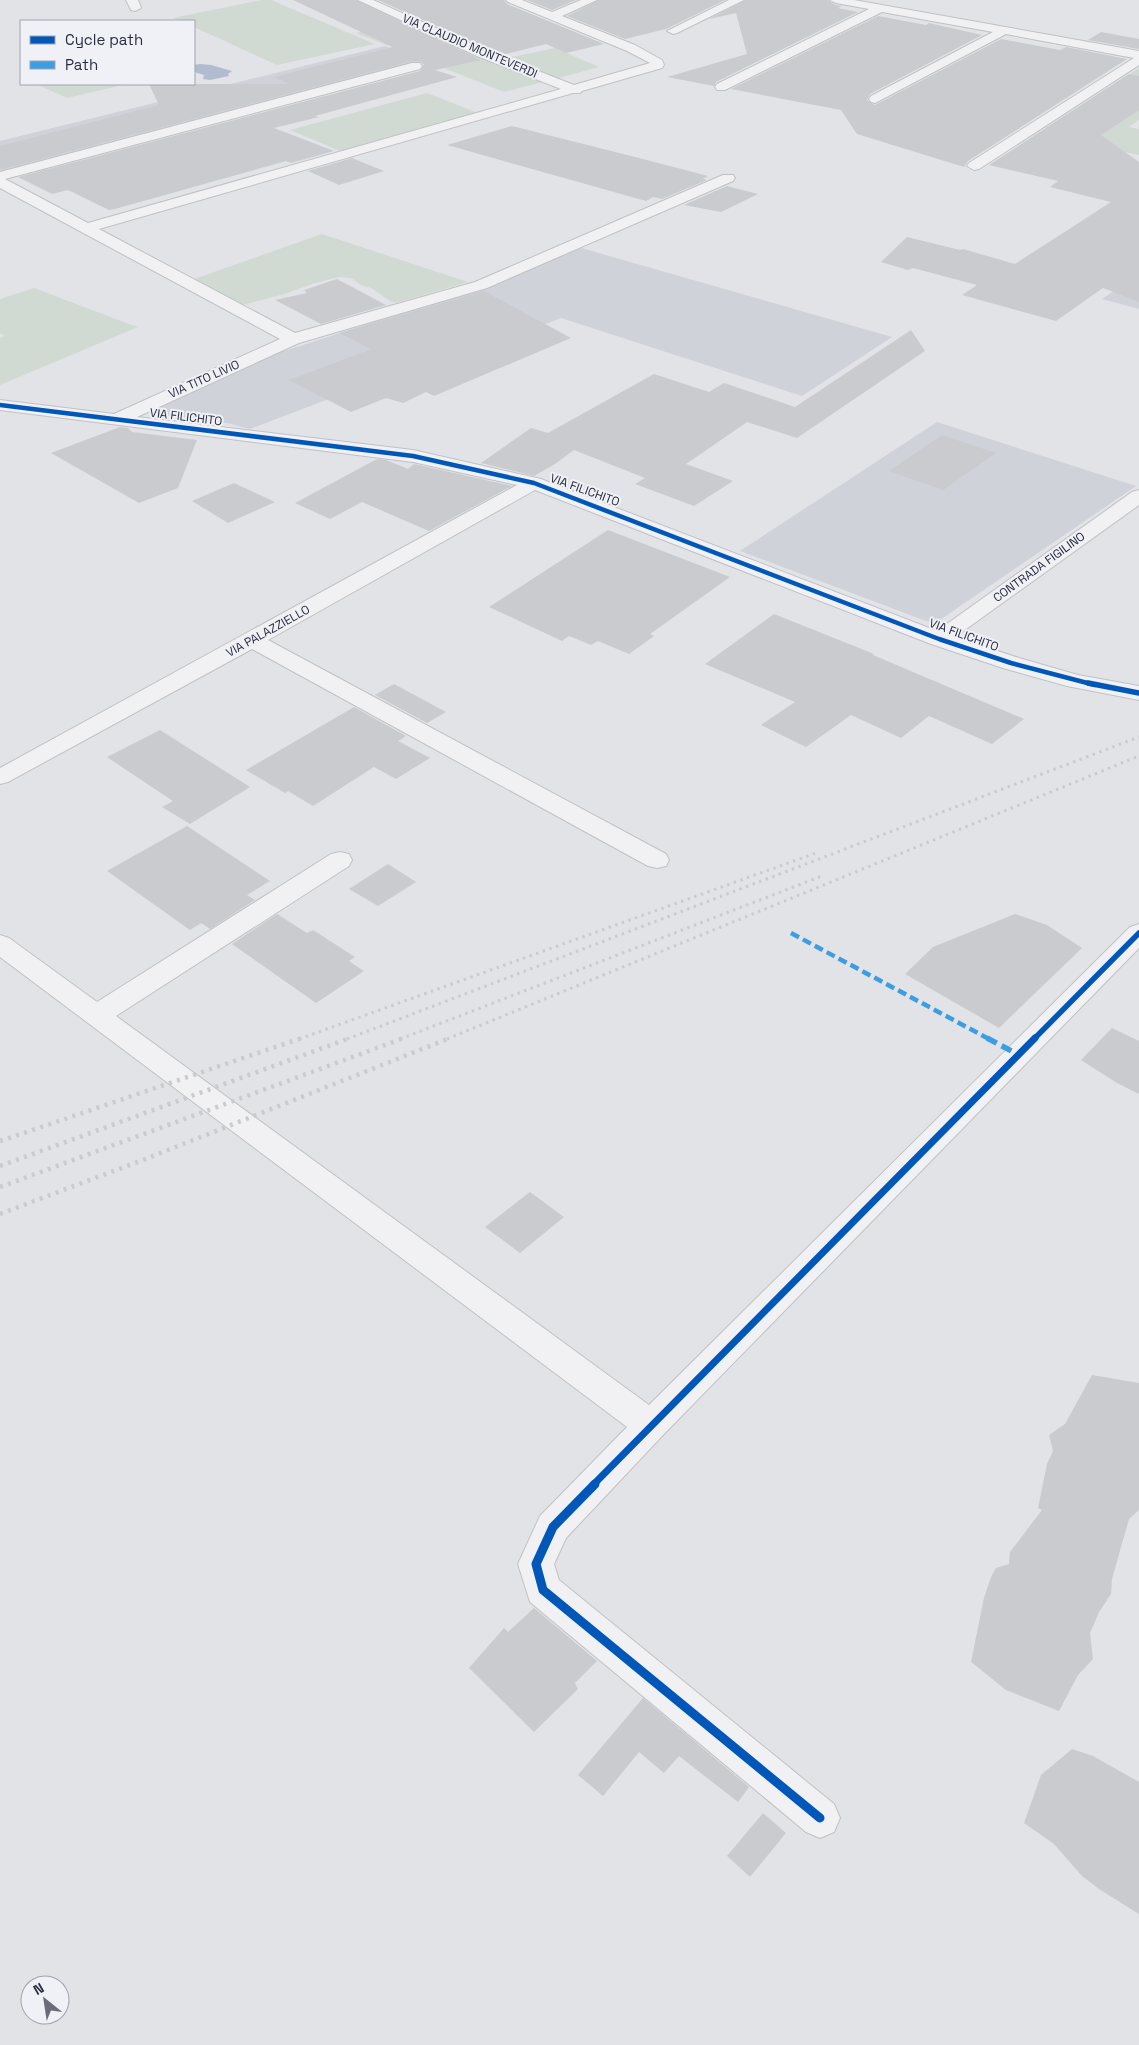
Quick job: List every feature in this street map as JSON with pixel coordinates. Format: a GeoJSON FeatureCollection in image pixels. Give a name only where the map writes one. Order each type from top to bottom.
{"type":"FeatureCollection","features":[{"type":"Feature","properties":{"kind":"street","name":"VIA CLAUDIO MONTEVERDI"},"geometry":{"type":"LineString","coordinates":[[364,0],[481,53],[576,90]]}},
{"type":"Feature","properties":{"kind":"street"},"geometry":{"type":"LineString","coordinates":[[87,228],[650,69],[658,65],[658,63],[631,48],[512,0]]}},
{"type":"Feature","properties":{"kind":"street"},"geometry":{"type":"LineString","coordinates":[[552,16],[591,0]]}},
{"type":"Feature","properties":{"kind":"street"},"geometry":{"type":"LineString","coordinates":[[673,31],[738,0]]}},
{"type":"Feature","properties":{"kind":"street"},"geometry":{"type":"LineString","coordinates":[[836,0],[1139,55]]}},
{"type":"Feature","properties":{"kind":"street"},"geometry":{"type":"LineString","coordinates":[[721,87],[881,8]]}},
{"type":"Feature","properties":{"kind":"street"},"geometry":{"type":"LineString","coordinates":[[875,99],[1006,30]]}},
{"type":"Feature","properties":{"kind":"street"},"geometry":{"type":"LineString","coordinates":[[974,166],[1139,60]]}},
{"type":"Feature","properties":{"kind":"street"},"geometry":{"type":"LineString","coordinates":[[0,176],[416,66]]}},
{"type":"Feature","properties":{"kind":"street"},"geometry":{"type":"LineString","coordinates":[[0,182],[293,339],[481,285],[728,178]]}},
{"type":"Feature","properties":{"kind":"street","name":"VIA TITO LIVIO"},"geometry":{"type":"LineString","coordinates":[[115,420],[293,339]]}},
{"type":"Feature","properties":{"kind":"street","name":"VIA FILICHITO"},"geometry":{"type":"LineString","coordinates":[[3,408],[413,456],[534,483],[939,639],[1020,666],[1139,693]]}},
{"type":"Feature","properties":{"kind":"street","name":"VIA PALAZZIELLO"},"geometry":{"type":"LineString","coordinates":[[0,777],[252,640],[534,483]]}},
{"type":"Feature","properties":{"kind":"street","name":"CONTRADA FIGILINO"},"geometry":{"type":"LineString","coordinates":[[939,639],[1139,496]]}},
{"type":"Feature","properties":{"kind":"street"},"geometry":{"type":"LineString","coordinates":[[252,640],[657,860]]}},
{"type":"Feature","properties":{"kind":"street"},"geometry":{"type":"LineString","coordinates":[[95,1016],[340,860]]}},
{"type":"Feature","properties":{"kind":"street"},"geometry":{"type":"LineString","coordinates":[[820,1818],[543,1590],[536,1564],[553,1527],[651,1425],[1139,932]]}},
{"type":"Feature","properties":{"kind":"street"},"geometry":{"type":"LineString","coordinates":[[0,944],[651,1425]]}},
{"type":"Feature","properties":{"kind":"shaded area"},"geometry":{"type":"Polygon","coordinates":[[[261,0],[271,0],[375,44],[277,65],[195,27],[195,20],[178,20],[173,18],[261,0]]]}},
{"type":"Feature","properties":{"kind":"shaded area"},"geometry":{"type":"Polygon","coordinates":[[[405,23],[475,54],[546,81],[504,92],[356,33],[405,23]]]}},
{"type":"Feature","properties":{"kind":"shaded area"},"geometry":{"type":"Polygon","coordinates":[[[385,46],[426,61],[0,173],[0,141],[385,46]]]}},
{"type":"Feature","properties":{"kind":"shaded area"},"geometry":{"type":"Polygon","coordinates":[[[555,48],[599,67],[555,79],[507,58],[555,48]]]}},
{"type":"Feature","properties":{"kind":"shaded area"},"geometry":{"type":"Polygon","coordinates":[[[1139,68],[1139,120],[1129,127],[1139,129],[1139,155],[1100,147],[1107,141],[1045,128],[1139,68]]]}},
{"type":"Feature","properties":{"kind":"shaded area"},"geometry":{"type":"Polygon","coordinates":[[[38,85],[123,85],[67,98],[38,85]]]}},
{"type":"Feature","properties":{"kind":"shaded area"},"geometry":{"type":"Polygon","coordinates":[[[427,93],[478,113],[340,151],[290,130],[427,93]]]}},
{"type":"Feature","properties":{"kind":"shaded area"},"geometry":{"type":"Polygon","coordinates":[[[322,234],[468,282],[396,303],[351,278],[339,277],[243,305],[194,279],[322,234]]]}},
{"type":"Feature","properties":{"kind":"shaded area"},"geometry":{"type":"Polygon","coordinates":[[[578,247],[892,337],[802,396],[561,318],[448,363],[389,376],[250,429],[227,423],[158,415],[156,411],[171,401],[275,354],[486,286],[578,247]]]}},
{"type":"Feature","properties":{"kind":"shaded area"},"geometry":{"type":"Polygon","coordinates":[[[1139,274],[1139,309],[1102,299],[1139,274]]]}},
{"type":"Feature","properties":{"kind":"shaded area"},"geometry":{"type":"Polygon","coordinates":[[[34,288],[138,327],[0,385],[0,338],[5,336],[0,333],[0,299],[34,288]]]}},
{"type":"Feature","properties":{"kind":"shaded area"},"geometry":{"type":"Polygon","coordinates":[[[937,422],[1136,486],[934,624],[740,551],[937,422]]]}},
{"type":"Feature","properties":{"kind":"water"},"geometry":{"type":"Polygon","coordinates":[[[195,65],[211,65],[232,71],[228,74],[229,76],[210,80],[203,79],[204,75],[195,72],[195,65]]]}},
{"type":"Feature","properties":{"kind":"building"},"geometry":{"type":"Polygon","coordinates":[[[293,0],[356,0],[481,60],[435,70],[457,77],[274,128],[334,151],[291,163],[286,161],[115,209],[109,210],[68,190],[52,194],[18,177],[420,71],[424,65],[420,61],[412,61],[3,169],[0,168],[0,146],[159,105],[149,85],[289,84],[274,77],[393,47],[293,0]]]}},
{"type":"Feature","properties":{"kind":"building"},"geometry":{"type":"Polygon","coordinates":[[[378,0],[504,0],[507,4],[604,44],[566,53],[546,44],[502,55],[378,0]]]}},
{"type":"Feature","properties":{"kind":"building"},"geometry":{"type":"Polygon","coordinates":[[[527,0],[576,0],[552,10],[527,0]]]}},
{"type":"Feature","properties":{"kind":"building"},"geometry":{"type":"Polygon","coordinates":[[[599,0],[725,0],[666,29],[625,39],[567,16],[599,0]]]}},
{"type":"Feature","properties":{"kind":"building"},"geometry":{"type":"Polygon","coordinates":[[[746,0],[828,0],[835,5],[842,6],[838,8],[858,12],[716,82],[714,86],[667,77],[747,54],[736,13],[709,19],[746,0]]]}},
{"type":"Feature","properties":{"kind":"building"},"geometry":{"type":"Polygon","coordinates":[[[878,16],[926,25],[929,23],[982,35],[870,94],[867,100],[875,105],[1001,39],[1060,50],[1066,47],[1127,59],[968,161],[964,167],[857,134],[841,110],[731,89],[878,16]]]}},
{"type":"Feature","properties":{"kind":"building"},"geometry":{"type":"Polygon","coordinates":[[[1101,32],[1139,39],[1139,49],[1088,40],[1101,32]]]}},
{"type":"Feature","properties":{"kind":"building"},"geometry":{"type":"Polygon","coordinates":[[[1129,74],[1139,76],[1139,110],[1101,135],[1139,162],[1139,302],[1103,288],[1056,321],[962,295],[977,285],[913,268],[908,270],[881,262],[907,237],[960,250],[963,249],[1015,264],[1111,202],[1050,187],[1058,181],[989,165],[1129,74]]]}},
{"type":"Feature","properties":{"kind":"building"},"geometry":{"type":"Polygon","coordinates":[[[512,126],[708,176],[703,179],[707,180],[662,199],[653,197],[646,201],[447,145],[512,126]]]}},
{"type":"Feature","properties":{"kind":"building"},"geometry":{"type":"Polygon","coordinates":[[[352,158],[384,171],[339,185],[308,171],[352,158]]]}},
{"type":"Feature","properties":{"kind":"building"},"geometry":{"type":"Polygon","coordinates":[[[727,186],[758,194],[721,212],[684,205],[727,186]]]}},
{"type":"Feature","properties":{"kind":"building"},"geometry":{"type":"Polygon","coordinates":[[[337,279],[386,305],[321,324],[275,300],[307,293],[304,290],[337,279]]]}},
{"type":"Feature","properties":{"kind":"building"},"geometry":{"type":"Polygon","coordinates":[[[484,291],[571,338],[434,396],[426,392],[403,403],[386,398],[351,412],[289,380],[371,349],[339,333],[484,291]]]}},
{"type":"Feature","properties":{"kind":"building"},"geometry":{"type":"Polygon","coordinates":[[[911,330],[925,351],[797,438],[747,422],[686,464],[733,481],[694,506],[635,484],[645,478],[574,450],[534,476],[481,463],[531,428],[548,433],[654,374],[709,392],[724,383],[795,407],[911,330]]]}},
{"type":"Feature","properties":{"kind":"building"},"geometry":{"type":"Polygon","coordinates":[[[120,427],[128,428],[132,432],[197,440],[178,488],[139,503],[51,453],[120,427]]]}},
{"type":"Feature","properties":{"kind":"building"},"geometry":{"type":"Polygon","coordinates":[[[942,435],[996,453],[943,490],[889,471],[942,435]]]}},
{"type":"Feature","properties":{"kind":"building"},"geometry":{"type":"Polygon","coordinates":[[[377,459],[386,460],[408,469],[414,464],[512,486],[429,531],[362,502],[330,519],[295,503],[377,459]]]}},
{"type":"Feature","properties":{"kind":"building"},"geometry":{"type":"Polygon","coordinates":[[[234,483],[275,502],[228,523],[192,501],[234,483]]]}},
{"type":"Feature","properties":{"kind":"building"},"geometry":{"type":"Polygon","coordinates":[[[608,530],[730,577],[650,634],[654,636],[629,654],[598,641],[591,645],[569,636],[562,641],[489,607],[608,530]]]}},
{"type":"Feature","properties":{"kind":"building"},"geometry":{"type":"Polygon","coordinates":[[[774,614],[874,654],[1024,719],[992,744],[929,716],[901,738],[851,715],[806,747],[761,725],[795,702],[705,664],[774,614]]]}},
{"type":"Feature","properties":{"kind":"building"},"geometry":{"type":"Polygon","coordinates":[[[394,684],[446,712],[427,723],[375,695],[394,684]]]}},
{"type":"Feature","properties":{"kind":"building"},"geometry":{"type":"Polygon","coordinates":[[[354,707],[406,736],[398,741],[430,758],[396,779],[374,767],[313,806],[288,791],[285,793],[246,770],[354,707]]]}},
{"type":"Feature","properties":{"kind":"building"},"geometry":{"type":"Polygon","coordinates":[[[160,730],[250,787],[190,824],[162,807],[173,801],[107,757],[160,730]]]}},
{"type":"Feature","properties":{"kind":"building"},"geometry":{"type":"Polygon","coordinates":[[[187,826],[270,881],[247,895],[255,900],[210,929],[201,923],[190,930],[107,871],[187,826]]]}},
{"type":"Feature","properties":{"kind":"building"},"geometry":{"type":"Polygon","coordinates":[[[388,864],[416,882],[378,906],[349,889],[388,864]]]}},
{"type":"Feature","properties":{"kind":"building"},"geometry":{"type":"Polygon","coordinates":[[[277,914],[307,933],[313,930],[355,957],[349,961],[364,971],[316,1003],[232,944],[277,914]]]}},
{"type":"Feature","properties":{"kind":"building"},"geometry":{"type":"Polygon","coordinates":[[[1015,914],[1047,925],[1082,948],[999,1028],[905,974],[933,947],[1015,914]]]}},
{"type":"Feature","properties":{"kind":"building"},"geometry":{"type":"Polygon","coordinates":[[[1112,1028],[1139,1041],[1139,1094],[1117,1083],[1081,1060],[1112,1028]]]}},
{"type":"Feature","properties":{"kind":"building"},"geometry":{"type":"Polygon","coordinates":[[[530,1192],[564,1217],[520,1253],[485,1227],[530,1192]]]}},
{"type":"Feature","properties":{"kind":"building"},"geometry":{"type":"Polygon","coordinates":[[[1092,1375],[1139,1383],[1139,1510],[1129,1519],[1112,1579],[1111,1594],[1099,1612],[1090,1633],[1093,1659],[1078,1675],[1059,1711],[1006,1690],[971,1662],[984,1598],[991,1577],[996,1568],[1009,1564],[1010,1552],[1042,1510],[1038,1508],[1047,1464],[1053,1451],[1049,1435],[1065,1424],[1092,1375]]]}},
{"type":"Feature","properties":{"kind":"building"},"geometry":{"type":"Polygon","coordinates":[[[534,1608],[597,1661],[575,1683],[578,1689],[534,1732],[469,1668],[504,1628],[508,1632],[534,1608]]]}},
{"type":"Feature","properties":{"kind":"building"},"geometry":{"type":"Polygon","coordinates":[[[643,1698],[749,1787],[738,1802],[679,1756],[664,1773],[639,1752],[603,1796],[578,1775],[643,1698]]]}},
{"type":"Feature","properties":{"kind":"building"},"geometry":{"type":"Polygon","coordinates":[[[1072,1749],[1093,1756],[1139,1782],[1139,1914],[1082,1876],[1054,1844],[1024,1823],[1041,1775],[1072,1749]]]}},
{"type":"Feature","properties":{"kind":"building"},"geometry":{"type":"Polygon","coordinates":[[[763,1813],[786,1833],[750,1877],[727,1856],[763,1813]]]}},
{"type":"Feature","properties":{"kind":"railway"},"geometry":{"type":"LineString","coordinates":[[347,1039],[1139,737]]}},
{"type":"Feature","properties":{"kind":"railway"},"geometry":{"type":"LineString","coordinates":[[447,1039],[1139,756]]}},
{"type":"Feature","properties":{"kind":"railway"},"geometry":{"type":"LineString","coordinates":[[299,1039],[816,853]]}},
{"type":"Feature","properties":{"kind":"railway"},"geometry":{"type":"LineString","coordinates":[[400,1039],[822,876]]}},
{"type":"Feature","properties":{"kind":"railway"},"geometry":{"type":"LineString","coordinates":[[0,1141],[302,1038]]}},
{"type":"Feature","properties":{"kind":"railway"},"geometry":{"type":"LineString","coordinates":[[0,1166],[350,1038]]}},
{"type":"Feature","properties":{"kind":"railway"},"geometry":{"type":"LineString","coordinates":[[0,1187],[404,1038]]}},
{"type":"Feature","properties":{"kind":"railway"},"geometry":{"type":"LineString","coordinates":[[0,1214],[143,1160],[450,1038]]}},
{"type":"Feature","properties":{"kind":"marked path"},"geometry":{"type":"LineString","coordinates":[[791,933],[1019,1055]]}},
{"type":"Feature","properties":{"kind":"cycle path"},"geometry":{"type":"LineString","coordinates":[[0,405],[413,456],[534,483],[939,639],[1011,663],[1075,681],[1139,693]]}},
{"type":"Feature","properties":{"kind":"cycle path"},"geometry":{"type":"LineString","coordinates":[[820,1818],[543,1590],[536,1564],[553,1527],[651,1425],[1139,933]]}}]}
